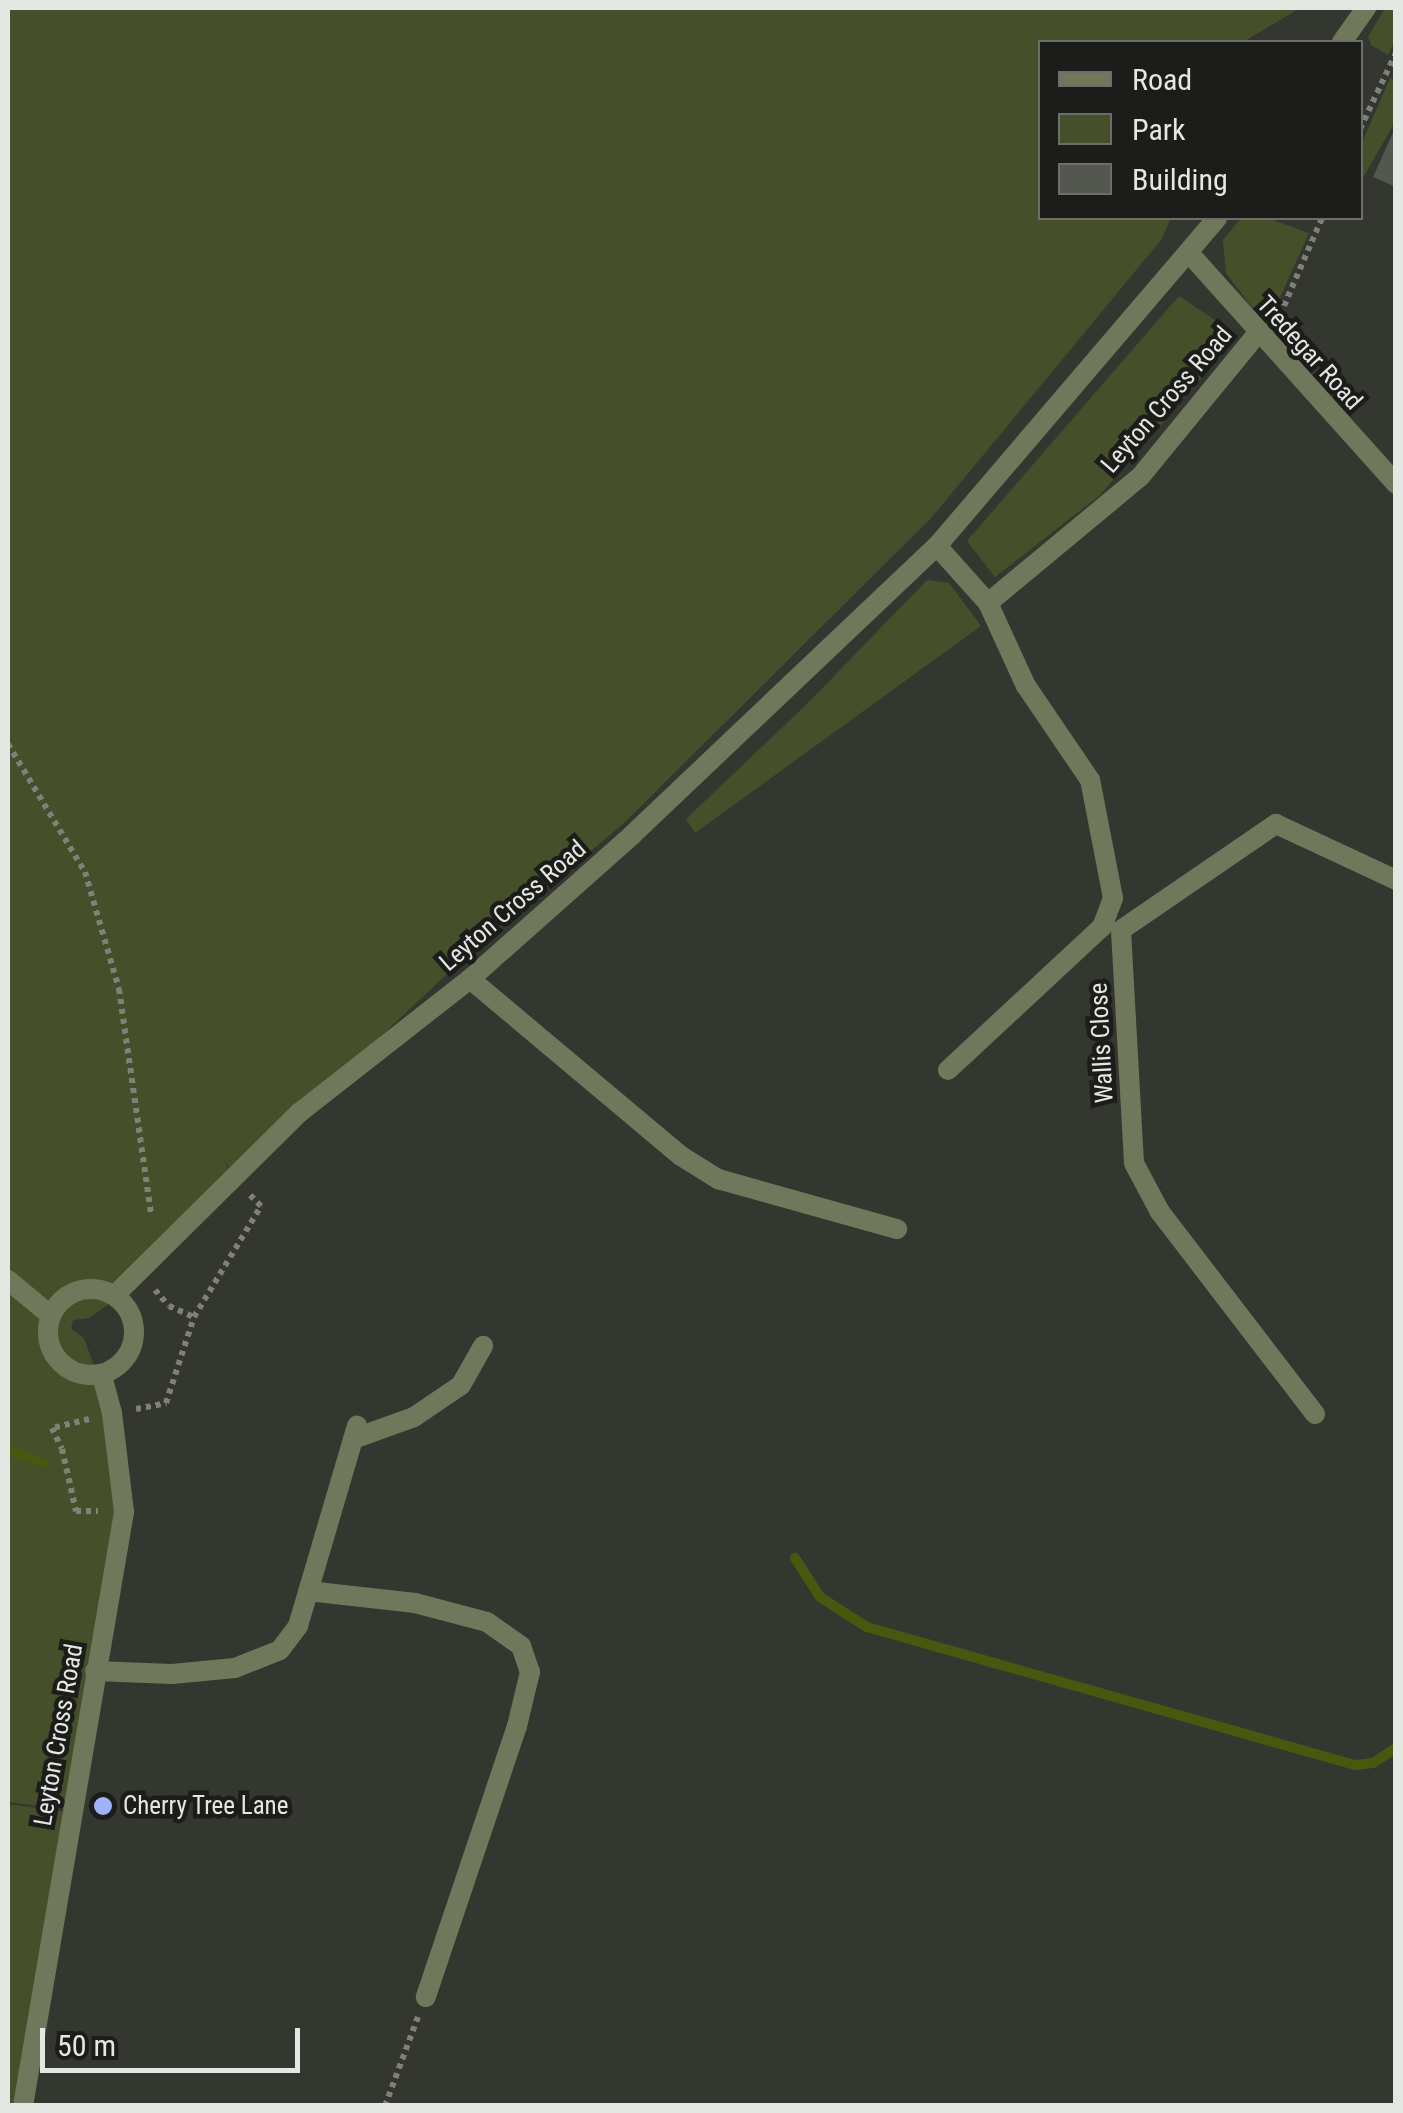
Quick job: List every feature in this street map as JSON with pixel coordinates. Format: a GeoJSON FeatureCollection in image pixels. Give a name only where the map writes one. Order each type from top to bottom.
{"type":"FeatureCollection","features":[{"type":"Feature","properties":{"kind":"street"},"geometry":{"type":"LineString","coordinates":[[1343,40],[1366,8]]}},
{"type":"Feature","properties":{"kind":"street","name":"Leyton Cross Road"},"geometry":{"type":"LineString","coordinates":[[115,1295],[299,1114],[470,979],[632,835],[937,546],[1215,220]]}},
{"type":"Feature","properties":{"kind":"street","name":"Tredegar Road"},"geometry":{"type":"LineString","coordinates":[[1189,253],[1260,337],[1396,484]]}},
{"type":"Feature","properties":{"kind":"street","name":"Leyton Cross Road"},"geometry":{"type":"LineString","coordinates":[[988,603],[1140,477],[1260,337]]}},
{"type":"Feature","properties":{"kind":"street"},"geometry":{"type":"LineString","coordinates":[[937,546],[988,603],[1026,686],[1071,745],[1090,780],[1113,898],[1102,927],[948,1070]]}},
{"type":"Feature","properties":{"kind":"street","name":"Wallis Close"},"geometry":{"type":"LineString","coordinates":[[1316,1414],[1160,1212],[1134,1163],[1120,930],[1276,824],[1396,880]]}},
{"type":"Feature","properties":{"kind":"street"},"geometry":{"type":"LineString","coordinates":[[470,979],[681,1156],[718,1179],[897,1230]]}},
{"type":"Feature","properties":{"kind":"street"},"geometry":{"type":"LineString","coordinates":[[8,1280],[49,1314]]}},
{"type":"Feature","properties":{"kind":"street"},"geometry":{"type":"LineString","coordinates":[[94,1289],[115,1295],[132,1317],[134,1341],[122,1361],[102,1374],[82,1374],[58,1359],[47,1338],[49,1314],[76,1292],[94,1289]]}},
{"type":"Feature","properties":{"kind":"street"},"geometry":{"type":"LineString","coordinates":[[95,1671],[172,1674],[236,1668],[280,1650],[298,1626],[355,1432],[414,1417],[461,1385],[482,1346]]}},
{"type":"Feature","properties":{"kind":"street","name":"Leyton Cross Road"},"geometry":{"type":"LineString","coordinates":[[22,2106],[124,1512],[112,1413],[102,1374]]}},
{"type":"Feature","properties":{"kind":"street"},"geometry":{"type":"LineString","coordinates":[[308,1591],[415,1604],[487,1622],[520,1646],[530,1672],[516,1726],[426,1997]]}},
{"type":"Feature","properties":{"kind":"path"},"geometry":{"type":"LineString","coordinates":[[1363,123],[1396,53]]}},
{"type":"Feature","properties":{"kind":"path"},"geometry":{"type":"LineString","coordinates":[[1260,337],[1276,326],[1321,220]]}},
{"type":"Feature","properties":{"kind":"path"},"geometry":{"type":"LineString","coordinates":[[8,744],[84,872],[119,989],[151,1212]]}},
{"type":"Feature","properties":{"kind":"path"},"geometry":{"type":"LineString","coordinates":[[124,1512],[76,1511],[62,1448],[52,1428],[166,1403],[194,1317],[261,1206],[233,1177]]}},
{"type":"Feature","properties":{"kind":"path"},"geometry":{"type":"LineString","coordinates":[[138,1272],[169,1306],[194,1317]]}},
{"type":"Feature","properties":{"kind":"path"},"geometry":{"type":"LineString","coordinates":[[385,2106],[426,1997]]}},
{"type":"Feature","properties":{"kind":"green space"},"geometry":{"type":"Polygon","coordinates":[[[8,8],[1300,8],[1246,40],[1038,40],[1038,220],[1170,220],[1161,240],[932,517],[624,823],[450,971],[234,1175],[223,1159],[232,1176],[116,1299],[89,1318],[73,1320],[71,1329],[84,1338],[111,1413],[120,1479],[69,1810],[8,1802],[8,8]]]}},
{"type":"Feature","properties":{"kind":"green space"},"geometry":{"type":"Polygon","coordinates":[[[1385,8],[1395,8],[1395,41],[1388,55],[1371,45],[1368,37],[1385,8]]]}},
{"type":"Feature","properties":{"kind":"green space"},"geometry":{"type":"Polygon","coordinates":[[[1390,78],[1395,80],[1395,122],[1363,178],[1363,140],[1390,78]]]}},
{"type":"Feature","properties":{"kind":"green space"},"geometry":{"type":"Polygon","coordinates":[[[1239,220],[1273,220],[1309,233],[1267,327],[1226,273],[1223,240],[1239,220]]]}},
{"type":"Feature","properties":{"kind":"green space"},"geometry":{"type":"Polygon","coordinates":[[[1179,296],[1228,329],[1226,350],[1099,496],[995,577],[967,541],[1179,296]]]}},
{"type":"Feature","properties":{"kind":"green space"},"geometry":{"type":"Polygon","coordinates":[[[927,580],[949,583],[981,626],[695,833],[686,819],[810,701],[927,580]]]}},
{"type":"Feature","properties":{"kind":"green space"},"geometry":{"type":"Polygon","coordinates":[[[8,1804],[68,1812],[21,2105],[8,2106],[8,1804]]]}},
{"type":"Feature","properties":{"kind":"building"},"geometry":{"type":"Polygon","coordinates":[[[1396,126],[1396,187],[1373,177],[1396,126]]]}},
{"type":"Feature","properties":{"kind":"waterway"},"geometry":{"type":"LineString","coordinates":[[8,1450],[43,1463]]}},
{"type":"Feature","properties":{"kind":"waterway"},"geometry":{"type":"LineString","coordinates":[[795,1558],[820,1597],[867,1627],[1355,1765],[1373,1763],[1396,1748]]}},
{"type":"Feature","properties":{"kind":"place","name":"Cherry Tree Lane"},"geometry":{"type":"Point","coordinates":[103,1806]}}]}
